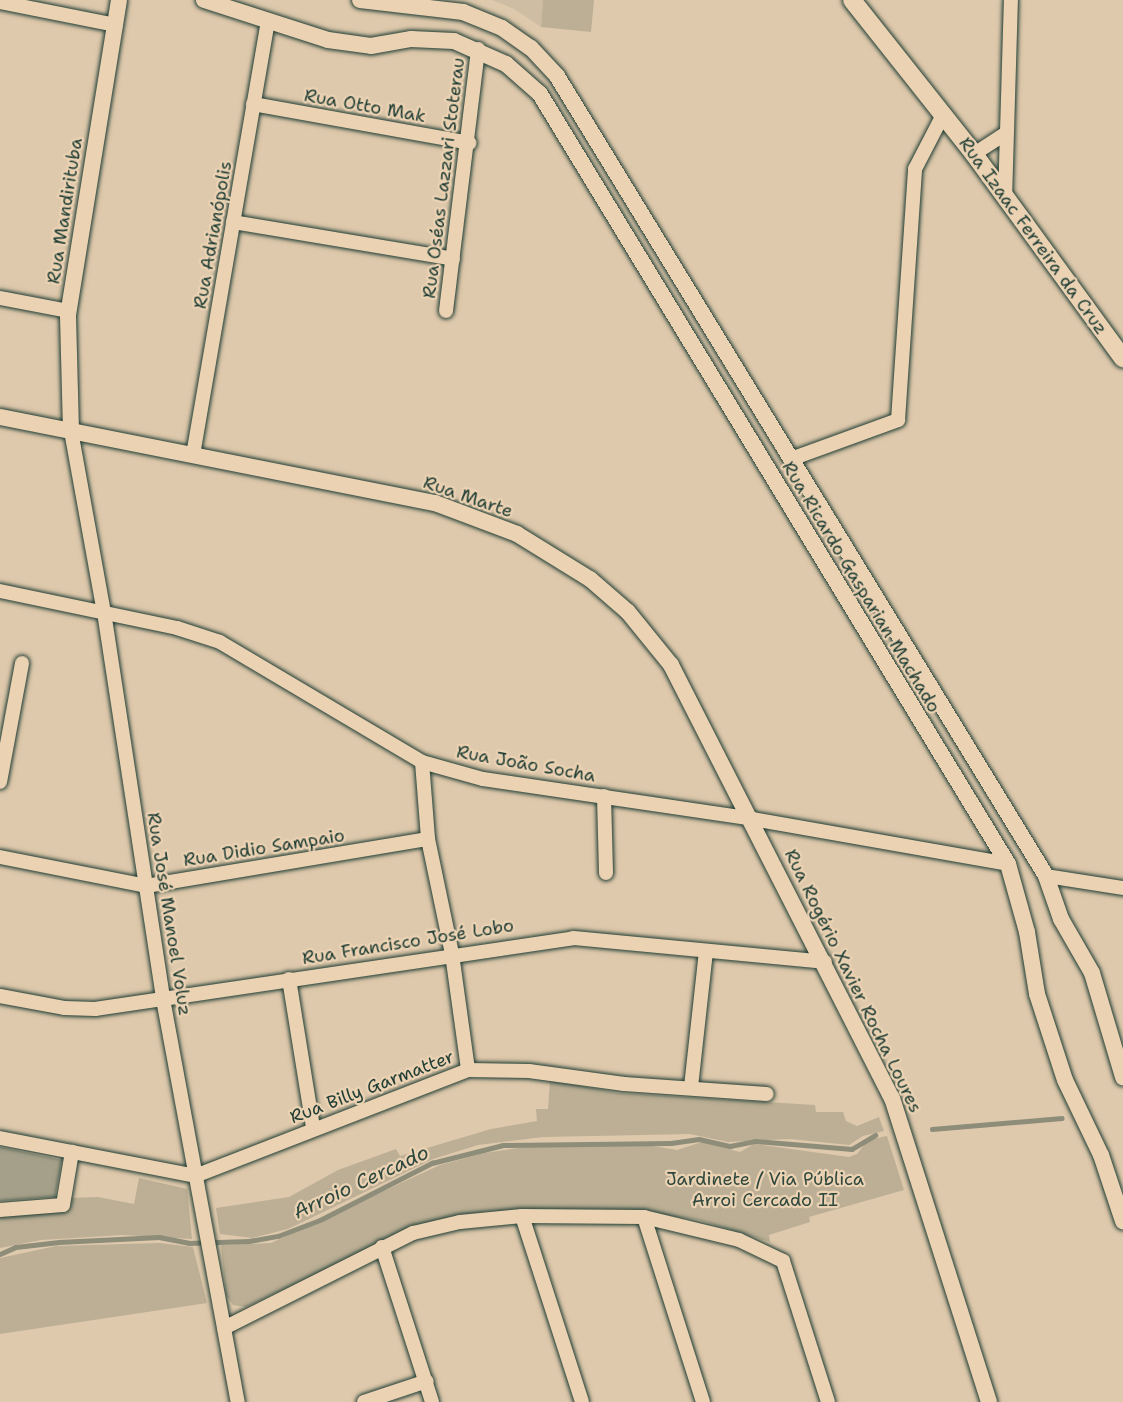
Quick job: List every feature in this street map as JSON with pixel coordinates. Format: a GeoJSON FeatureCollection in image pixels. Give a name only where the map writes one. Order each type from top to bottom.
{"type":"FeatureCollection","features":[{"type":"Feature","properties":{"kind":"main road","name":"Rua Izaac Ferreira da Cruz"},"geometry":{"type":"LineString","coordinates":[[852,0],[974,154],[1005,200],[1123,358]]}},
{"type":"Feature","properties":{"kind":"street","name":"Rua Mandirituba"},"geometry":{"type":"LineString","coordinates":[[71,430],[69,311],[116,25],[118,0]]}},
{"type":"Feature","properties":{"kind":"street","name":"Rua Ricardo Gasparian Machado"},"geometry":{"type":"LineString","coordinates":[[204,0],[227,3],[268,20],[328,40],[371,46],[411,39],[454,41],[478,49],[506,64],[540,94],[1008,864],[1027,932],[1044,1016],[1065,1080],[1101,1155],[1123,1221]]}},
{"type":"Feature","properties":{"kind":"street","name":"Rua Ricardo Gasparian Machado"},"geometry":{"type":"LineString","coordinates":[[360,0],[385,1],[463,12],[502,28],[531,48],[557,76],[1046,876],[1061,919],[1092,973],[1123,1077]]}},
{"type":"Feature","properties":{"kind":"street"},"geometry":{"type":"LineString","coordinates":[[1005,200],[1005,134],[1011,0]]}},
{"type":"Feature","properties":{"kind":"street"},"geometry":{"type":"LineString","coordinates":[[0,2],[116,25]]}},
{"type":"Feature","properties":{"kind":"street","name":"Rua Adrianópolis"},"geometry":{"type":"LineString","coordinates":[[193,455],[268,20]]}},
{"type":"Feature","properties":{"kind":"street","name":"Rua Oséas Lazzari Stoterau"},"geometry":{"type":"LineString","coordinates":[[446,311],[470,143],[478,49]]}},
{"type":"Feature","properties":{"kind":"street","name":"Rua Otto Mak"},"geometry":{"type":"LineString","coordinates":[[254,104],[470,143]]}},
{"type":"Feature","properties":{"kind":"street","name":"Rua Izaac Ferreira da Cruz"},"geometry":{"type":"LineString","coordinates":[[791,459],[898,420],[915,169],[943,115]]}},
{"type":"Feature","properties":{"kind":"street"},"geometry":{"type":"LineString","coordinates":[[974,154],[1005,134]]}},
{"type":"Feature","properties":{"kind":"street"},"geometry":{"type":"LineString","coordinates":[[233,222],[453,259]]}},
{"type":"Feature","properties":{"kind":"street"},"geometry":{"type":"LineString","coordinates":[[0,298],[69,311]]}},
{"type":"Feature","properties":{"kind":"street","name":"Rua Marte"},"geometry":{"type":"LineString","coordinates":[[0,417],[435,503],[517,534],[590,579],[628,612],[671,666],[753,819]]}},
{"type":"Feature","properties":{"kind":"street","name":"Rua José Manoel Voluz"},"geometry":{"type":"LineString","coordinates":[[71,430],[104,612],[163,999],[201,1215],[238,1402]]}},
{"type":"Feature","properties":{"kind":"street","name":"Rua João Socha"},"geometry":{"type":"LineString","coordinates":[[0,591],[177,628],[220,642],[422,762],[483,779],[753,819],[1008,864]]}},
{"type":"Feature","properties":{"kind":"street"},"geometry":{"type":"LineString","coordinates":[[0,782],[22,663]]}},
{"type":"Feature","properties":{"kind":"street"},"geometry":{"type":"LineString","coordinates":[[422,762],[428,839],[452,954],[468,1070]]}},
{"type":"Feature","properties":{"kind":"street"},"geometry":{"type":"LineString","coordinates":[[604,796],[606,873]]}},
{"type":"Feature","properties":{"kind":"street","name":"Rua Rogério Xavier Rocha Loures"},"geometry":{"type":"LineString","coordinates":[[753,819],[892,1098],[989,1402]]}},
{"type":"Feature","properties":{"kind":"street","name":"Rua Didio Sampaio"},"geometry":{"type":"LineString","coordinates":[[0,857],[146,886],[428,839]]}},
{"type":"Feature","properties":{"kind":"street"},"geometry":{"type":"LineString","coordinates":[[1046,876],[1123,888]]}},
{"type":"Feature","properties":{"kind":"street","name":"Rua Francisco José Lobo"},"geometry":{"type":"LineString","coordinates":[[0,996],[64,1008],[95,1009],[452,954],[573,938],[825,962]]}},
{"type":"Feature","properties":{"kind":"street"},"geometry":{"type":"LineString","coordinates":[[691,1087],[706,952]]}},
{"type":"Feature","properties":{"kind":"street"},"geometry":{"type":"LineString","coordinates":[[289,979],[313,1128]]}},
{"type":"Feature","properties":{"kind":"street","name":"Rua Billy Garmatter"},"geometry":{"type":"LineString","coordinates":[[195,1176],[313,1128],[468,1070],[529,1071],[624,1084],[767,1094]]}},
{"type":"Feature","properties":{"kind":"street"},"geometry":{"type":"LineString","coordinates":[[0,1138],[195,1176]]}},
{"type":"Feature","properties":{"kind":"street"},"geometry":{"type":"LineString","coordinates":[[0,1210],[63,1205],[72,1152]]}},
{"type":"Feature","properties":{"kind":"street"},"geometry":{"type":"LineString","coordinates":[[522,1216],[582,1402]]}},
{"type":"Feature","properties":{"kind":"street"},"geometry":{"type":"LineString","coordinates":[[224,1328],[413,1233],[460,1222],[522,1216],[644,1217],[739,1240],[783,1261],[828,1402]]}},
{"type":"Feature","properties":{"kind":"street"},"geometry":{"type":"LineString","coordinates":[[644,1217],[703,1402]]}},
{"type":"Feature","properties":{"kind":"street"},"geometry":{"type":"LineString","coordinates":[[382,1247],[432,1402]]}},
{"type":"Feature","properties":{"kind":"street"},"geometry":{"type":"LineString","coordinates":[[364,1402],[427,1381]]}},
{"type":"Feature","properties":{"kind":"shaded area"},"geometry":{"type":"Polygon","coordinates":[[[492,0],[543,0],[541,27],[514,9],[492,0]]]}},
{"type":"Feature","properties":{"kind":"green space"},"geometry":{"type":"Polygon","coordinates":[[[543,0],[594,0],[591,32],[541,27],[543,0]]]}},
{"type":"Feature","properties":{"kind":"green space"},"geometry":{"type":"Polygon","coordinates":[[[550,1080],[618,1093],[815,1105],[816,1112],[843,1112],[846,1121],[857,1126],[879,1117],[884,1131],[863,1136],[849,1145],[790,1139],[728,1142],[690,1134],[543,1137],[478,1145],[433,1159],[288,1229],[252,1238],[220,1234],[216,1208],[289,1197],[338,1170],[396,1149],[400,1156],[491,1129],[537,1121],[536,1109],[548,1109],[550,1080]]]}},
{"type":"Feature","properties":{"kind":"green space","name":"Jardinete / Via Pública Arroi Cercado II"},"geometry":{"type":"Polygon","coordinates":[[[887,1136],[904,1190],[809,1217],[810,1222],[769,1235],[770,1242],[699,1220],[645,1212],[487,1211],[416,1226],[246,1307],[233,1305],[226,1295],[221,1245],[271,1243],[440,1165],[484,1153],[539,1145],[647,1145],[677,1150],[702,1142],[740,1152],[754,1144],[849,1157],[857,1154],[868,1140],[887,1136]]]}},
{"type":"Feature","properties":{"kind":"green space"},"geometry":{"type":"Polygon","coordinates":[[[139,1178],[187,1189],[192,1239],[123,1235],[41,1240],[0,1248],[0,1215],[68,1198],[98,1197],[134,1204],[139,1178]]]}},
{"type":"Feature","properties":{"kind":"green space"},"geometry":{"type":"Polygon","coordinates":[[[160,1243],[193,1247],[207,1303],[0,1334],[0,1258],[56,1246],[160,1243]]]}},
{"type":"Feature","properties":{"kind":"building"},"geometry":{"type":"Polygon","coordinates":[[[0,1147],[62,1160],[55,1197],[0,1201],[0,1147]]]}},
{"type":"Feature","properties":{"kind":"waterway","name":"Arroio Cercado"},"geometry":{"type":"LineString","coordinates":[[932,1129],[1062,1118]]}},
{"type":"Feature","properties":{"kind":"waterway","name":"Arroio Cercado"},"geometry":{"type":"LineString","coordinates":[[0,1254],[16,1247],[59,1242],[159,1237],[189,1243],[249,1241],[278,1236],[320,1220],[432,1163],[503,1145],[671,1143],[699,1139],[730,1146],[755,1141],[852,1149],[875,1135]]}}]}
